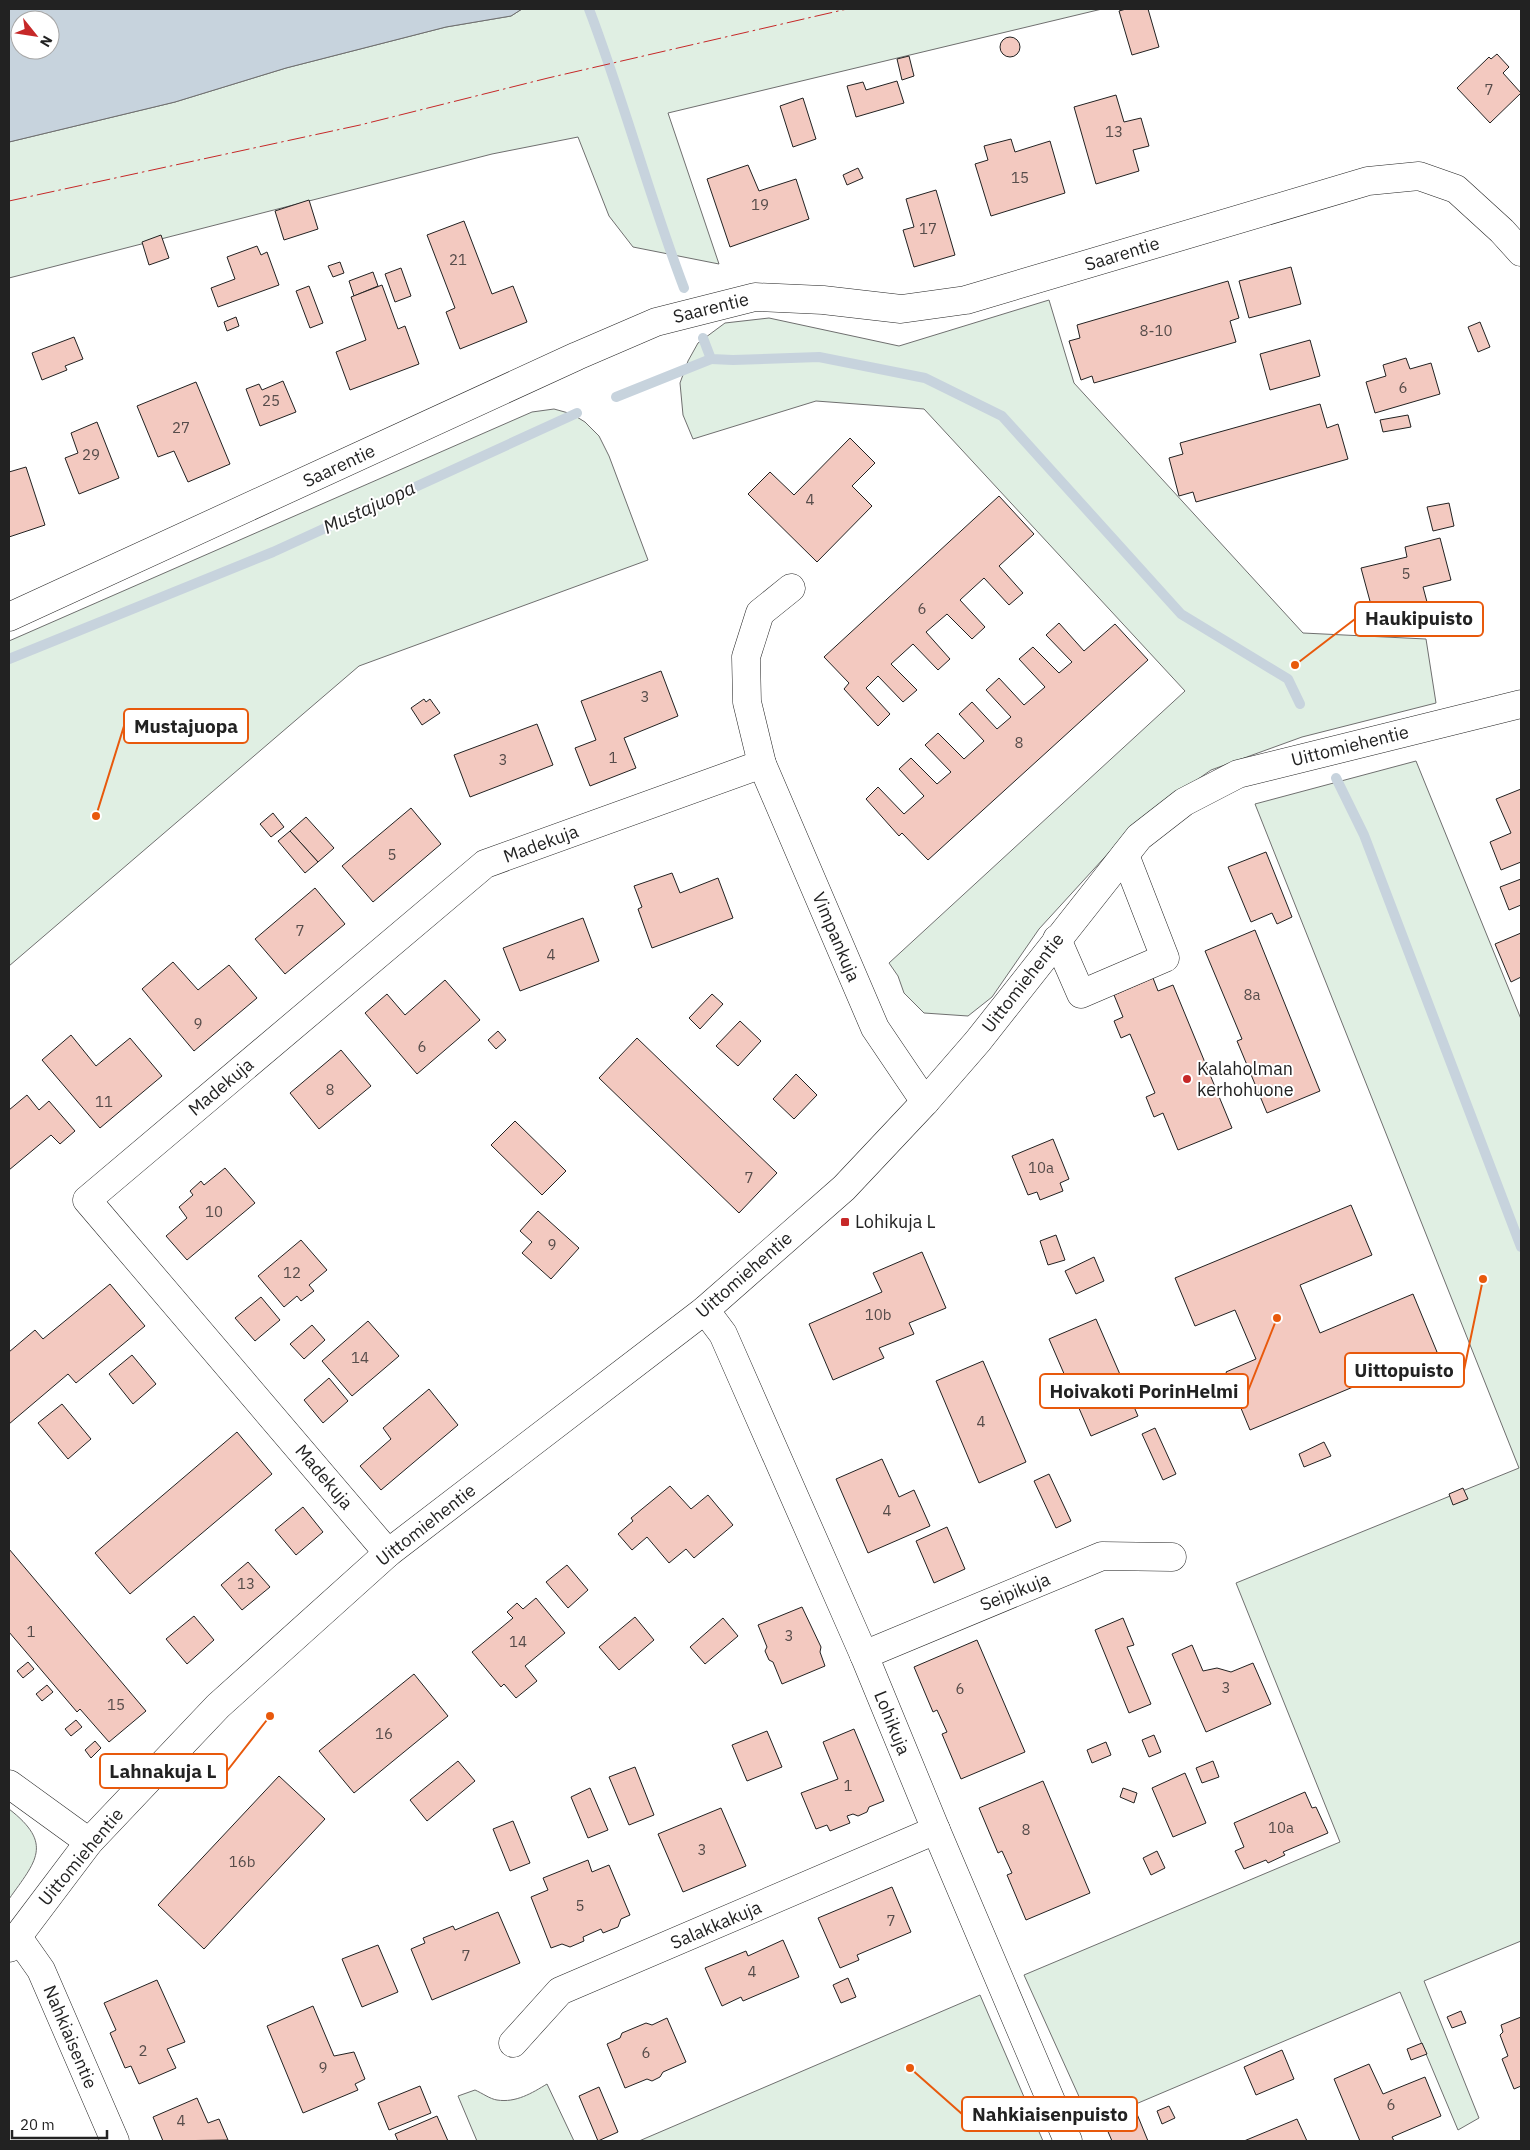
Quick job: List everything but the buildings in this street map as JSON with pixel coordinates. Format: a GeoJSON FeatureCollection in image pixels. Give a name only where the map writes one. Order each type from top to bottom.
{"type":"FeatureCollection","features":[{"type":"Feature","properties":{"kind":"street","name":"Saarentie"},"geometry":{"type":"LineString","coordinates":[[9,617],[577,356],[649,325],[755,297],[823,300],[901,309],[966,300],[1368,181],[1419,176],[1456,189],[1502,231],[1521,252]]}},
{"type":"Feature","properties":{"kind":"street","name":"Vimpankuja"},"geometry":{"type":"LineString","coordinates":[[791,588],[760,613],[746,657],[748,702],[762,764],[875,1028],[925,1102]]}},
{"type":"Feature","properties":{"kind":"street","name":"Uittomiehentie"},"geometry":{"type":"LineString","coordinates":[[13,1942],[89,1842],[218,1706],[388,1553],[705,1310],[844,1188],[925,1102],[978,1041],[1139,837],[1184,802],[1238,774],[1521,704]]}},
{"type":"Feature","properties":{"kind":"street","name":"Madekuja"},"geometry":{"type":"LineString","coordinates":[[388,1553],[87,1200],[484,864],[762,764]]}},
{"type":"Feature","properties":{"kind":"street"},"geometry":{"type":"LineString","coordinates":[[1057,939],[1081,994],[1165,958],[1125,855]]}},
{"type":"Feature","properties":{"kind":"street","name":"Lohikuja"},"geometry":{"type":"LineString","coordinates":[[705,1310],[723,1334],[864,1654],[936,1830],[1068,2141]]}},
{"type":"Feature","properties":{"kind":"street","name":"Seipikuja"},"geometry":{"type":"LineString","coordinates":[[864,1654],[1102,1556],[1172,1557]]}},
{"type":"Feature","properties":{"kind":"street"},"geometry":{"type":"LineString","coordinates":[[9,1784],[89,1842]]}},
{"type":"Feature","properties":{"kind":"street","name":"Salakkakuja"},"geometry":{"type":"LineString","coordinates":[[513,2044],[560,1991],[936,1830]]}},
{"type":"Feature","properties":{"kind":"street","name":"Nahkiaisentie"},"geometry":{"type":"LineString","coordinates":[[13,1942],[41,1970],[115,2141]]}},
{"type":"Feature","properties":{"kind":"green space"},"geometry":{"type":"Polygon","coordinates":[[[522,9],[1102,9],[668,113],[719,264],[633,247],[609,216],[578,137],[492,154],[9,278],[9,142],[175,102],[286,68],[446,27],[511,16],[522,9]]]}},
{"type":"Feature","properties":{"kind":"green space"},"geometry":{"type":"Polygon","coordinates":[[[1049,300],[1074,383],[1303,633],[1426,639],[1436,703],[1302,737],[1211,770],[1136,823],[1039,929],[992,997],[968,1016],[924,1013],[904,993],[898,976],[889,963],[1185,691],[924,409],[816,401],[693,439],[683,415],[680,383],[688,361],[698,343],[725,323],[769,318],[899,346],[1049,300]]]}},
{"type":"Feature","properties":{"kind":"green space","name":"Mustajuopa"},"geometry":{"type":"Polygon","coordinates":[[[554,409],[572,414],[585,422],[599,436],[609,456],[648,560],[359,666],[9,966],[9,641],[532,412],[554,409]]]}},
{"type":"Feature","properties":{"kind":"green space"},"geometry":{"type":"Polygon","coordinates":[[[1416,761],[1521,1019],[1521,1941],[1424,1981],[1479,2118],[1458,2130],[1400,1992],[1091,2123],[1024,1975],[1340,1842],[1236,1583],[1519,1468],[1255,804],[1416,761]]]}},
{"type":"Feature","properties":{"kind":"green space"},"geometry":{"type":"Polygon","coordinates":[[[9,1809],[32,1832],[36,1843],[36,1853],[27,1874],[9,1899],[9,1809]]]}},
{"type":"Feature","properties":{"kind":"green space"},"geometry":{"type":"Polygon","coordinates":[[[980,1995],[1043,2141],[639,2141],[980,1995]]]}},
{"type":"Feature","properties":{"kind":"green space"},"geometry":{"type":"Polygon","coordinates":[[[547,2084],[574,2141],[477,2141],[458,2096],[475,2090],[494,2099],[504,2101],[530,2094],[547,2084]]]}},
{"type":"Feature","properties":{"kind":"shaded area"},"geometry":{"type":"Polygon","coordinates":[[[9,9],[522,9],[511,16],[446,27],[286,68],[175,102],[9,142],[9,9]]]}},
{"type":"Feature","properties":{"kind":"waterway"},"geometry":{"type":"LineString","coordinates":[[589,9],[684,288]]}},
{"type":"Feature","properties":{"kind":"waterway"},"geometry":{"type":"LineString","coordinates":[[703,338],[711,359],[819,357],[925,378],[1002,416],[1181,614],[1288,679],[1300,704]]}},
{"type":"Feature","properties":{"kind":"waterway"},"geometry":{"type":"LineString","coordinates":[[616,397],[711,359]]}},
{"type":"Feature","properties":{"kind":"waterway","name":"Mustajuopa"},"geometry":{"type":"LineString","coordinates":[[9,659],[273,552],[577,413]]}},
{"type":"Feature","properties":{"kind":"waterway"},"geometry":{"type":"LineString","coordinates":[[1336,778],[1364,835],[1521,1247]]}},
{"type":"Feature","properties":{"kind":"power"},"geometry":{"type":"LineString","coordinates":[[9,201],[360,125],[548,78],[847,9]]}},
{"type":"Feature","properties":{"kind":"place","name":"Haukipuisto"},"geometry":{"type":"Point","coordinates":[1295,665]}},
{"type":"Feature","properties":{"kind":"place","name":"Mustajuopa"},"geometry":{"type":"Point","coordinates":[96,816]}},
{"type":"Feature","properties":{"kind":"place","name":"Kalaholman kerhohuone"},"geometry":{"type":"Point","coordinates":[1187,1079]}},
{"type":"Feature","properties":{"kind":"place","name":"Lohikuja L"},"geometry":{"type":"Point","coordinates":[845,1222]}},
{"type":"Feature","properties":{"kind":"place","name":"Uittopuisto"},"geometry":{"type":"Point","coordinates":[1483,1279]}},
{"type":"Feature","properties":{"kind":"place","name":"Hoivakoti PorinHelmi"},"geometry":{"type":"Point","coordinates":[1277,1318]}},
{"type":"Feature","properties":{"kind":"place","name":"Lahnakuja L"},"geometry":{"type":"Point","coordinates":[270,1716]}},
{"type":"Feature","properties":{"kind":"place","name":"Nahkiaisenpuisto"},"geometry":{"type":"Point","coordinates":[910,2068]}}]}
